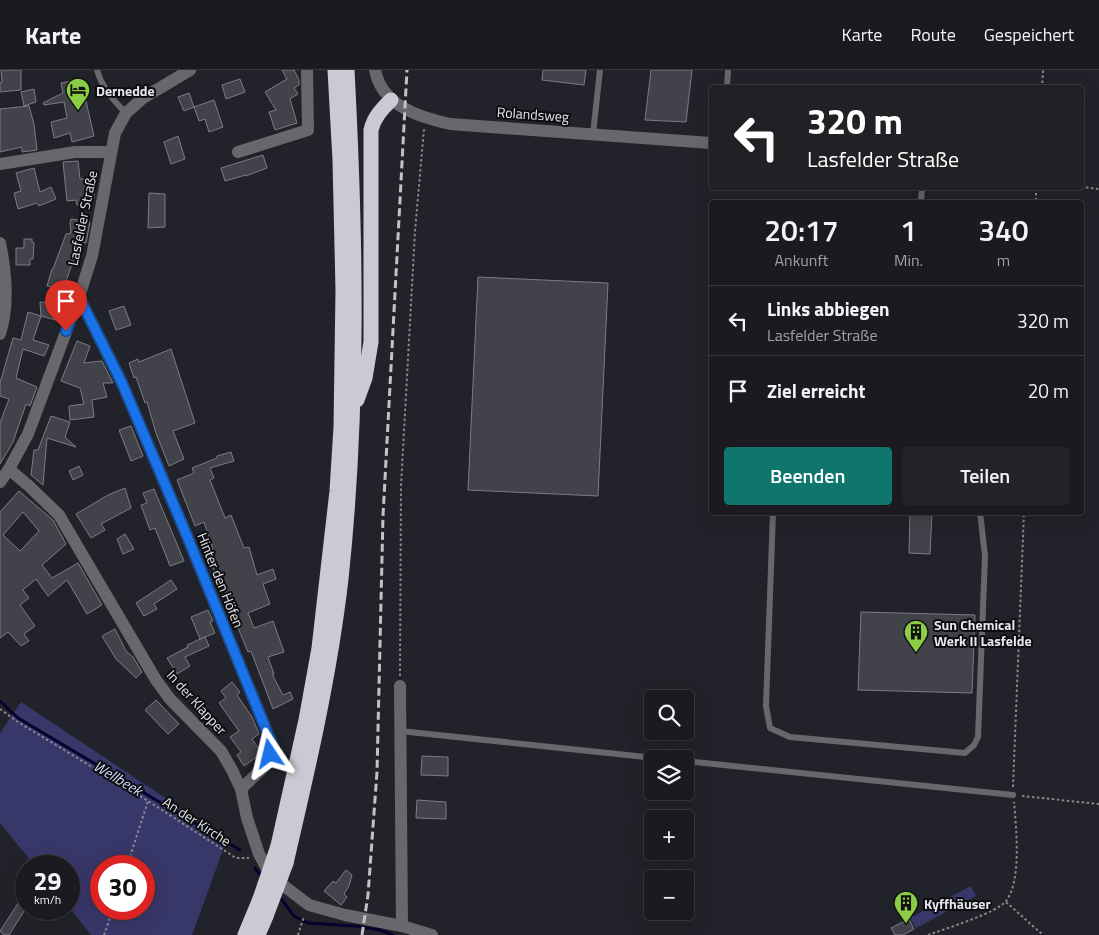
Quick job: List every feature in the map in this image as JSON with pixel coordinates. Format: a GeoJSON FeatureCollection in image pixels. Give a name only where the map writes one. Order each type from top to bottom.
{"type":"FeatureCollection","features":[{"type":"Feature","properties":{"kind":"highway"},"geometry":{"type":"LineString","coordinates":[[245,935],[260,899],[278,846],[297,763],[316,666],[337,491],[342,427],[343,290],[340,160],[335,70]]}},
{"type":"Feature","properties":{"kind":"highway"},"geometry":{"type":"LineString","coordinates":[[258,935],[286,863],[318,723],[331,649],[348,505],[353,411],[354,284],[352,154],[347,70]]}},
{"type":"Feature","properties":{"kind":"highway"},"geometry":{"type":"LineString","coordinates":[[353,411],[365,378],[371,342],[371,130],[373,121],[391,100]]}},
{"type":"Feature","properties":{"kind":"street","name":"Lasfelder Straße"},"geometry":{"type":"LineString","coordinates":[[0,482],[9,470],[28,434],[79,297],[92,256],[115,133],[126,113],[143,98],[190,70]]}},
{"type":"Feature","properties":{"kind":"street"},"geometry":{"type":"LineString","coordinates":[[238,152],[308,130],[307,70]]}},
{"type":"Feature","properties":{"kind":"street","name":"Rolandsweg"},"geometry":{"type":"LineString","coordinates":[[375,70],[382,89],[391,100],[404,109],[425,118],[450,124],[709,143]]}},
{"type":"Feature","properties":{"kind":"street"},"geometry":{"type":"LineString","coordinates":[[0,164],[75,152],[111,152]]}},
{"type":"Feature","properties":{"kind":"street"},"geometry":{"type":"LineString","coordinates":[[0,243],[5,266],[5,320],[0,334]]}},
{"type":"Feature","properties":{"kind":"street","name":"Hinter den Höfen"},"geometry":{"type":"LineString","coordinates":[[79,297],[122,383],[184,527],[272,744],[268,763],[241,789]]}},
{"type":"Feature","properties":{"kind":"street","name":"In der Klapper"},"geometry":{"type":"LineString","coordinates":[[9,470],[59,515],[156,680],[170,699],[221,751],[241,789],[247,818],[259,854],[271,876],[309,905],[345,916],[402,926],[432,935]]}},
{"type":"Feature","properties":{"kind":"street"},"geometry":{"type":"LineString","coordinates":[[400,686],[402,926]]}},
{"type":"Feature","properties":{"kind":"lane"},"geometry":{"type":"LineString","coordinates":[[97,70],[100,80],[114,101],[126,113]]}},
{"type":"Feature","properties":{"kind":"lane"},"geometry":{"type":"LineString","coordinates":[[593,134],[600,70]]}},
{"type":"Feature","properties":{"kind":"lane"},"geometry":{"type":"LineString","coordinates":[[727,85],[728,70]]}},
{"type":"Feature","properties":{"kind":"lane"},"geometry":{"type":"LineString","coordinates":[[773,515],[766,706],[770,728],[790,737],[965,753],[974,745],[978,737],[985,556],[980,515]]}},
{"type":"Feature","properties":{"kind":"lane"},"geometry":{"type":"LineString","coordinates":[[399,731],[644,757]]}},
{"type":"Feature","properties":{"kind":"lane"},"geometry":{"type":"LineString","coordinates":[[694,762],[1013,795]]}},
{"type":"Feature","properties":{"kind":"path"},"geometry":{"type":"LineString","coordinates":[[1042,85],[1043,70]]}},
{"type":"Feature","properties":{"kind":"path"},"geometry":{"type":"LineString","coordinates":[[400,686],[401,486],[415,231],[425,118]]}},
{"type":"Feature","properties":{"kind":"path"},"geometry":{"type":"LineString","coordinates":[[1084,187],[1099,189]]}},
{"type":"Feature","properties":{"kind":"path"},"geometry":{"type":"LineString","coordinates":[[928,935],[991,911],[1006,902],[1013,888],[1018,846],[1013,795],[1024,515]]}},
{"type":"Feature","properties":{"kind":"path","name":"An der Kirche"},"geometry":{"type":"LineString","coordinates":[[0,709],[236,858],[248,859],[259,854]]}},
{"type":"Feature","properties":{"kind":"path"},"geometry":{"type":"LineString","coordinates":[[1013,795],[1099,804]]}},
{"type":"Feature","properties":{"kind":"path"},"geometry":{"type":"LineString","coordinates":[[131,855],[148,801]]}},
{"type":"Feature","properties":{"kind":"path"},"geometry":{"type":"LineString","coordinates":[[1006,902],[1043,935]]}},
{"type":"Feature","properties":{"kind":"path"},"geometry":{"type":"LineString","coordinates":[[298,935],[305,915]]}},
{"type":"Feature","properties":{"kind":"path"},"geometry":{"type":"LineString","coordinates":[[104,935],[109,920]]}},
{"type":"Feature","properties":{"kind":"shaded area"},"geometry":{"type":"Polygon","coordinates":[[[21,702],[227,839],[192,935],[91,935],[79,920],[80,855],[26,855],[0,823],[0,733],[21,702]]]}},
{"type":"Feature","properties":{"kind":"shaded area"},"geometry":{"type":"Polygon","coordinates":[[[971,886],[976,896],[916,928],[910,918],[971,886]]]}},
{"type":"Feature","properties":{"kind":"building"},"geometry":{"type":"Polygon","coordinates":[[[1,70],[21,70],[21,90],[0,92],[0,83],[2,82],[1,70]]]}},
{"type":"Feature","properties":{"kind":"building"},"geometry":{"type":"Polygon","coordinates":[[[282,70],[294,70],[299,80],[299,85],[294,88],[298,94],[290,99],[297,123],[275,130],[269,112],[276,110],[265,92],[287,79],[282,70]]]}},
{"type":"Feature","properties":{"kind":"building"},"geometry":{"type":"Polygon","coordinates":[[[543,70],[586,70],[584,85],[542,80],[543,70]]]}},
{"type":"Feature","properties":{"kind":"building"},"geometry":{"type":"Polygon","coordinates":[[[651,70],[692,70],[686,122],[645,120],[651,70]]]}},
{"type":"Feature","properties":{"kind":"building"},"geometry":{"type":"Polygon","coordinates":[[[240,79],[245,92],[226,99],[222,85],[240,79]]]}},
{"type":"Feature","properties":{"kind":"building"},"geometry":{"type":"Polygon","coordinates":[[[72,81],[75,92],[82,90],[85,97],[94,136],[72,142],[70,133],[54,138],[51,122],[67,118],[64,102],[44,105],[43,103],[63,93],[61,83],[72,81]]]}},
{"type":"Feature","properties":{"kind":"building"},"geometry":{"type":"Polygon","coordinates":[[[34,89],[36,102],[24,106],[21,92],[34,89]]]}},
{"type":"Feature","properties":{"kind":"building"},"geometry":{"type":"Polygon","coordinates":[[[189,93],[194,107],[184,111],[178,97],[189,93]]]}},
{"type":"Feature","properties":{"kind":"building"},"geometry":{"type":"Polygon","coordinates":[[[214,100],[223,127],[209,132],[205,119],[199,121],[194,107],[214,100]]]}},
{"type":"Feature","properties":{"kind":"building"},"geometry":{"type":"Polygon","coordinates":[[[29,106],[34,124],[37,150],[22,152],[22,147],[0,152],[0,109],[29,106]]]}},
{"type":"Feature","properties":{"kind":"building"},"geometry":{"type":"Polygon","coordinates":[[[178,136],[185,159],[171,164],[164,142],[178,136]]]}},
{"type":"Feature","properties":{"kind":"building"},"geometry":{"type":"Polygon","coordinates":[[[263,155],[267,168],[225,181],[221,168],[263,155]]]}},
{"type":"Feature","properties":{"kind":"building"},"geometry":{"type":"Polygon","coordinates":[[[78,161],[80,179],[94,179],[94,198],[86,198],[86,205],[77,205],[76,200],[67,201],[63,162],[78,161]]]}},
{"type":"Feature","properties":{"kind":"building"},"geometry":{"type":"Polygon","coordinates":[[[34,168],[40,192],[51,187],[56,199],[39,206],[37,203],[18,209],[14,193],[21,191],[16,173],[34,168]]]}},
{"type":"Feature","properties":{"kind":"building"},"geometry":{"type":"Polygon","coordinates":[[[149,193],[165,194],[165,227],[148,228],[149,193]]]}},
{"type":"Feature","properties":{"kind":"building"},"geometry":{"type":"Polygon","coordinates":[[[71,219],[90,222],[86,243],[80,242],[66,281],[75,284],[67,307],[64,306],[59,321],[41,316],[40,302],[52,303],[56,288],[47,286],[66,234],[71,233],[71,219]]]}},
{"type":"Feature","properties":{"kind":"building"},"geometry":{"type":"Polygon","coordinates":[[[24,239],[32,239],[34,243],[33,259],[30,259],[30,265],[16,265],[16,248],[24,248],[24,239]]]}},
{"type":"Feature","properties":{"kind":"building"},"geometry":{"type":"Polygon","coordinates":[[[478,277],[608,283],[598,496],[468,490],[478,277]]]}},
{"type":"Feature","properties":{"kind":"building"},"geometry":{"type":"Polygon","coordinates":[[[124,306],[131,325],[116,330],[109,311],[124,306]]]}},
{"type":"Feature","properties":{"kind":"building"},"geometry":{"type":"Polygon","coordinates":[[[28,312],[41,316],[33,340],[49,345],[44,356],[23,349],[16,378],[37,387],[30,406],[26,404],[13,442],[0,464],[0,423],[9,399],[0,396],[0,383],[13,338],[21,340],[28,312]]]}},
{"type":"Feature","properties":{"kind":"building"},"geometry":{"type":"Polygon","coordinates":[[[77,341],[90,346],[84,363],[102,361],[113,383],[103,383],[107,397],[92,400],[94,417],[70,420],[69,406],[84,404],[80,388],[61,381],[77,341]]]}},
{"type":"Feature","properties":{"kind":"building"},"geometry":{"type":"Polygon","coordinates":[[[171,349],[195,423],[173,431],[184,459],[169,466],[156,433],[147,402],[145,403],[129,363],[138,359],[139,362],[171,349]]]}},
{"type":"Feature","properties":{"kind":"building"},"geometry":{"type":"Polygon","coordinates":[[[51,416],[70,422],[65,437],[76,447],[47,438],[43,485],[31,475],[34,450],[38,450],[51,416]]]}},
{"type":"Feature","properties":{"kind":"building"},"geometry":{"type":"Polygon","coordinates":[[[131,426],[143,456],[131,461],[119,430],[131,426]]]}},
{"type":"Feature","properties":{"kind":"building"},"geometry":{"type":"Polygon","coordinates":[[[231,452],[234,461],[210,468],[214,478],[210,480],[225,518],[231,515],[244,548],[249,547],[257,575],[273,569],[276,579],[263,584],[270,604],[248,613],[254,628],[273,621],[284,652],[268,657],[274,674],[272,674],[283,695],[290,692],[293,699],[273,709],[251,651],[248,652],[236,623],[223,584],[220,586],[207,553],[213,550],[204,522],[195,526],[177,480],[194,473],[192,468],[217,458],[217,456],[231,452]]]}},
{"type":"Feature","properties":{"kind":"building"},"geometry":{"type":"Polygon","coordinates":[[[79,466],[83,475],[73,480],[69,471],[79,466]]]}},
{"type":"Feature","properties":{"kind":"building"},"geometry":{"type":"Polygon","coordinates":[[[125,488],[131,508],[101,524],[105,530],[91,538],[76,514],[108,495],[125,488]]]}},
{"type":"Feature","properties":{"kind":"building"},"geometry":{"type":"Polygon","coordinates":[[[154,489],[184,561],[170,566],[155,528],[150,530],[141,505],[147,503],[143,493],[154,489]]]}},
{"type":"Feature","properties":{"kind":"building"},"geometry":{"type":"Polygon","coordinates":[[[19,491],[53,520],[66,544],[42,565],[52,578],[78,563],[102,605],[87,614],[67,580],[48,596],[36,579],[23,590],[29,598],[20,605],[35,626],[24,634],[29,641],[21,646],[8,632],[0,638],[0,512],[19,491]],[[23,512],[3,535],[20,551],[39,531],[23,512]]]}},
{"type":"Feature","properties":{"kind":"building"},"geometry":{"type":"Polygon","coordinates":[[[910,515],[932,515],[930,554],[909,553],[910,515]]]}},
{"type":"Feature","properties":{"kind":"building"},"geometry":{"type":"Polygon","coordinates":[[[125,534],[134,549],[123,554],[117,539],[125,534]]]}},
{"type":"Feature","properties":{"kind":"building"},"geometry":{"type":"Polygon","coordinates":[[[171,580],[177,589],[154,604],[157,609],[144,616],[136,603],[171,580]]]}},
{"type":"Feature","properties":{"kind":"building"},"geometry":{"type":"Polygon","coordinates":[[[208,610],[213,621],[210,622],[215,633],[200,639],[191,617],[208,610]]]}},
{"type":"Feature","properties":{"kind":"building","name":"Sun Chemical Werk II Lasfelde"},"geometry":{"type":"Polygon","coordinates":[[[861,612],[975,615],[972,693],[858,690],[861,612]]]}},
{"type":"Feature","properties":{"kind":"building"},"geometry":{"type":"Polygon","coordinates":[[[115,629],[126,651],[133,657],[142,672],[136,678],[116,659],[102,636],[115,629]]]}},
{"type":"Feature","properties":{"kind":"building"},"geometry":{"type":"Polygon","coordinates":[[[205,637],[209,646],[185,657],[190,666],[177,674],[167,658],[188,647],[187,645],[205,637]]]}},
{"type":"Feature","properties":{"kind":"building"},"geometry":{"type":"Polygon","coordinates":[[[232,682],[240,692],[237,695],[252,717],[259,734],[252,739],[262,753],[244,766],[237,755],[241,752],[230,737],[239,731],[219,703],[226,698],[221,691],[232,682]]]}},
{"type":"Feature","properties":{"kind":"building"},"geometry":{"type":"Polygon","coordinates":[[[156,700],[179,724],[168,734],[145,710],[156,700]]]}},
{"type":"Feature","properties":{"kind":"building"},"geometry":{"type":"Polygon","coordinates":[[[422,756],[448,757],[448,776],[421,775],[422,756]]]}},
{"type":"Feature","properties":{"kind":"building"},"geometry":{"type":"Polygon","coordinates":[[[417,800],[446,802],[446,819],[416,818],[417,800]]]}},
{"type":"Feature","properties":{"kind":"building"},"geometry":{"type":"Polygon","coordinates":[[[346,870],[352,875],[349,886],[344,894],[347,897],[341,905],[324,891],[333,881],[336,883],[346,870]]]}},
{"type":"Feature","properties":{"kind":"building"},"geometry":{"type":"Polygon","coordinates":[[[15,908],[15,920],[18,920],[9,935],[4,935],[0,931],[15,908]]]}},
{"type":"Feature","properties":{"kind":"building","name":"Kyffhäuser"},"geometry":{"type":"Polygon","coordinates":[[[909,919],[914,929],[903,935],[895,935],[891,928],[909,919]]]}},
{"type":"Feature","properties":{"kind":"waterway","name":"Wellbeek"},"geometry":{"type":"LineString","coordinates":[[0,701],[18,718],[240,850]]}},
{"type":"Feature","properties":{"kind":"waterway","name":"Wellbeek"},"geometry":{"type":"LineString","coordinates":[[255,868],[262,877]]}},
{"type":"Feature","properties":{"kind":"waterway","name":"Wellbeek"},"geometry":{"type":"LineString","coordinates":[[279,896],[294,916],[308,923],[355,926],[380,930],[393,935]]}},
{"type":"Feature","properties":{"kind":"railway"},"geometry":{"type":"LineString","coordinates":[[362,935],[368,895],[377,772],[383,516],[407,70]]}},
{"type":"Feature","properties":{"kind":"place","name":"Dernedde"},"geometry":{"type":"Point","coordinates":[78,111]}},
{"type":"Feature","properties":{"kind":"place","name":"Sun Chemical Werk II Lasfelde"},"geometry":{"type":"Point","coordinates":[916,653]}},
{"type":"Feature","properties":{"kind":"place","name":"Kyffhäuser"},"geometry":{"type":"Point","coordinates":[906,924]}},
{"type":"Feature","properties":{"kind":"route"},"geometry":{"type":"LineString","coordinates":[[66,331],[79,297],[122,383],[187,536],[272,744],[270,754]]}}]}
